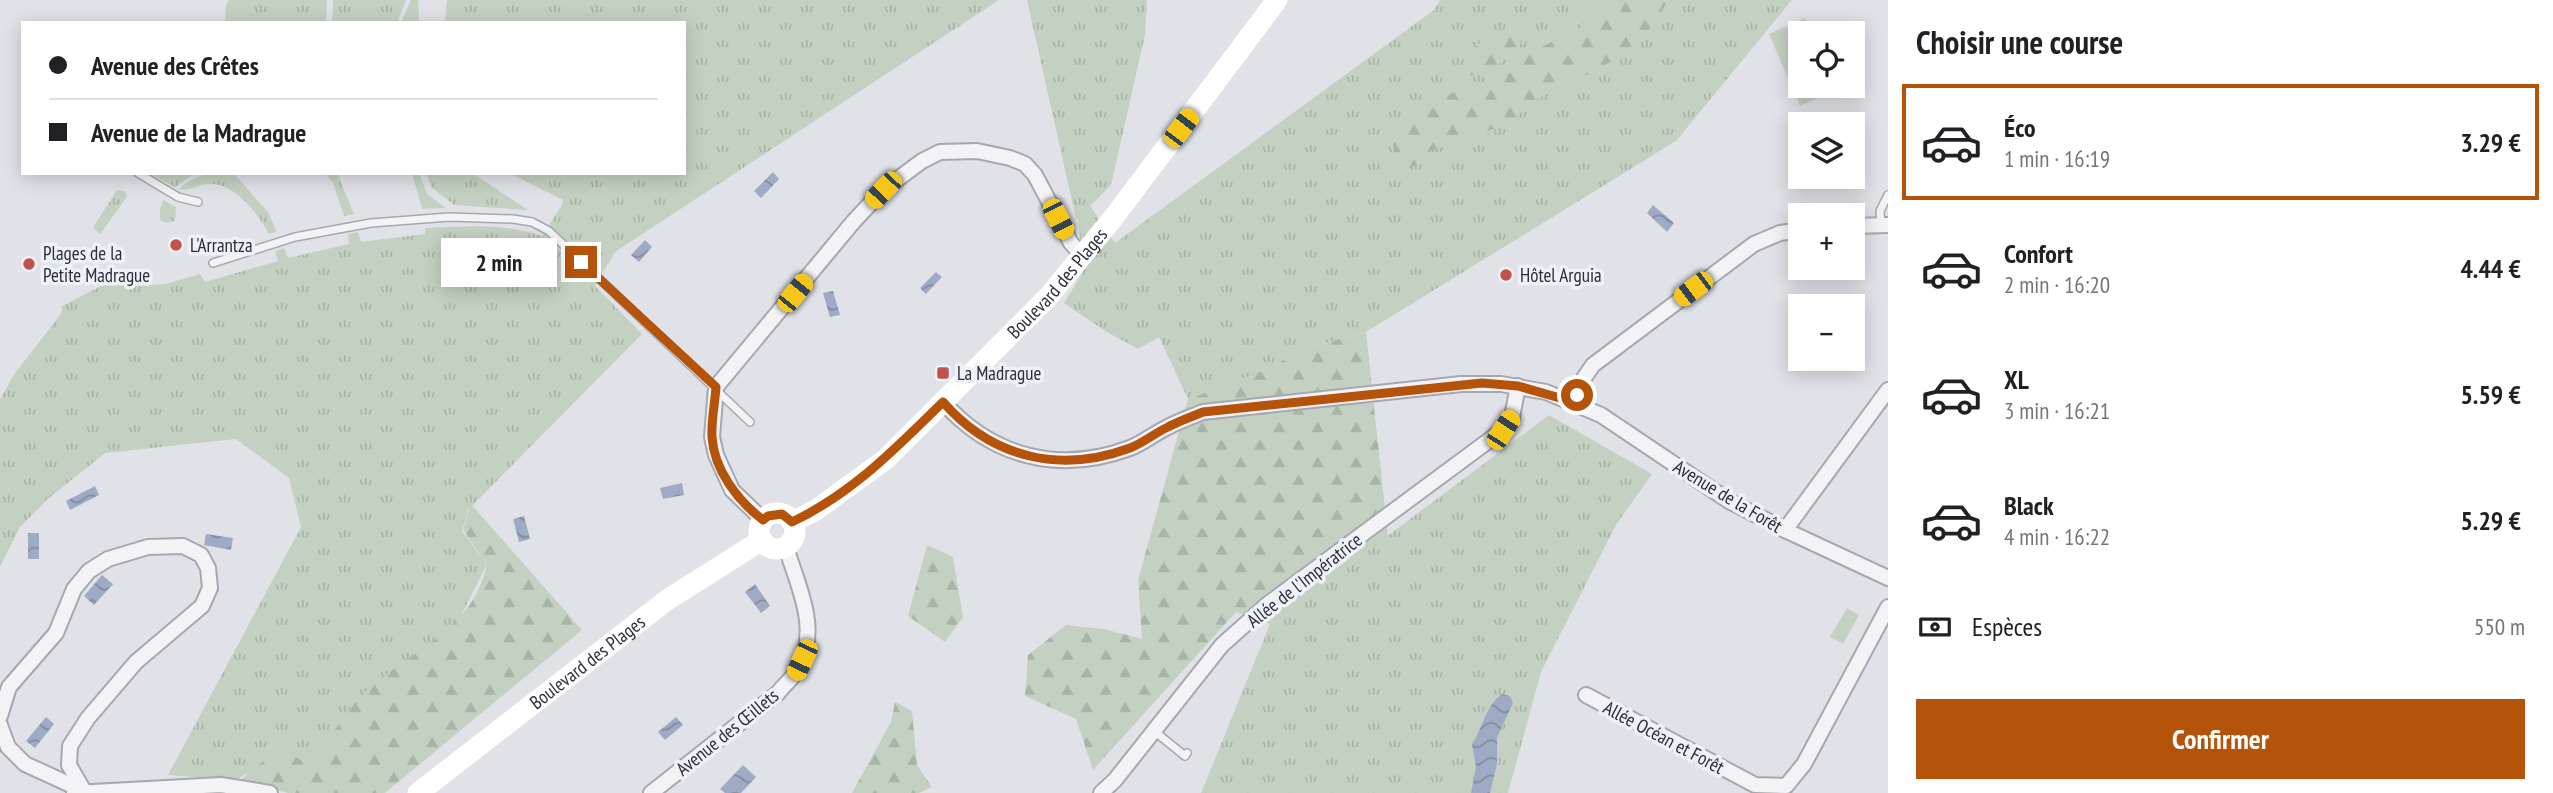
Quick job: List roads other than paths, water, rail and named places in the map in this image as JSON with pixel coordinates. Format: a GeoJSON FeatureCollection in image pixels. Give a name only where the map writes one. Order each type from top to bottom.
{"type":"FeatureCollection","features":[{"type":"Feature","properties":{"kind":"main road","name":"Boulevard des Plages"},"geometry":{"type":"LineString","coordinates":[[792,522],[816,510],[886,459],[1000,347],[1083,256],[1277,0]]}},
{"type":"Feature","properties":{"kind":"main road"},"geometry":{"type":"LineString","coordinates":[[782,514],[792,522],[794,536],[786,547],[772,548],[762,530],[768,516],[782,514]]}},
{"type":"Feature","properties":{"kind":"main road","name":"Boulevard des Plages"},"geometry":{"type":"LineString","coordinates":[[418,793],[762,530]]}},
{"type":"Feature","properties":{"kind":"street"},"geometry":{"type":"LineString","coordinates":[[762,530],[732,490],[716,455],[712,437],[716,387],[883,190],[922,161],[940,152],[977,152],[1010,158],[1026,164],[1044,189],[1070,243],[1083,256]]}},
{"type":"Feature","properties":{"kind":"street"},"geometry":{"type":"LineString","coordinates":[[1865,226],[1885,225]]}},
{"type":"Feature","properties":{"kind":"street"},"geometry":{"type":"LineString","coordinates":[[1574,402],[1593,365],[1754,244],[1788,232]]}},
{"type":"Feature","properties":{"kind":"street","name":"Avenue de la Forêt"},"geometry":{"type":"LineString","coordinates":[[943,402],[960,422],[988,441],[1016,453],[1047,459],[1079,460],[1133,447],[1168,427],[1203,412],[1461,384],[1518,386],[1574,402],[1601,415],[1729,501],[1888,578]]}},
{"type":"Feature","properties":{"kind":"street","name":"Allée de l'Impératrice"},"geometry":{"type":"LineString","coordinates":[[1101,793],[1115,780],[1222,645],[1268,604],[1503,430],[1512,417],[1518,386]]}},
{"type":"Feature","properties":{"kind":"street"},"geometry":{"type":"LineString","coordinates":[[1785,530],[1888,390]]}},
{"type":"Feature","properties":{"kind":"street"},"geometry":{"type":"LineString","coordinates":[[0,716],[9,687],[56,633],[74,589],[89,571],[108,559],[148,547],[183,546],[201,555],[208,568],[210,587],[202,606],[136,662],[88,718],[70,746],[69,765],[79,792]]}},
{"type":"Feature","properties":{"kind":"street","name":"Avenue des Œillets"},"geometry":{"type":"LineString","coordinates":[[651,793],[778,692],[795,674],[806,644],[807,621],[805,598],[786,547]]}},
{"type":"Feature","properties":{"kind":"street","name":"Allée Océan et Forêt"},"geometry":{"type":"LineString","coordinates":[[1586,695],[1755,785],[1786,786],[1804,764],[1888,607]]}},
{"type":"Feature","properties":{"kind":"street"},"geometry":{"type":"LineString","coordinates":[[0,725],[8,747],[25,764],[79,792],[221,785],[271,793]]}},
{"type":"Feature","properties":{"kind":"lane"},"geometry":{"type":"LineString","coordinates":[[141,175],[178,197],[198,202]]}},
{"type":"Feature","properties":{"kind":"lane"},"geometry":{"type":"LineString","coordinates":[[1885,225],[1880,211],[1888,195]]}},
{"type":"Feature","properties":{"kind":"lane"},"geometry":{"type":"LineString","coordinates":[[213,263],[295,237],[352,225],[449,217],[532,222],[550,231],[750,422]]}},
{"type":"Feature","properties":{"kind":"lane"},"geometry":{"type":"LineString","coordinates":[[1154,731],[1185,755],[1187,753]]}},
{"type":"Feature","properties":{"kind":"water"},"geometry":{"type":"Polygon","coordinates":[[[773,172],[779,179],[761,198],[754,191],[773,172]]]}},
{"type":"Feature","properties":{"kind":"water"},"geometry":{"type":"Polygon","coordinates":[[[1653,205],[1674,223],[1667,232],[1647,213],[1653,205]]]}},
{"type":"Feature","properties":{"kind":"water"},"geometry":{"type":"Polygon","coordinates":[[[645,240],[652,247],[639,262],[631,255],[645,240]]]}},
{"type":"Feature","properties":{"kind":"water"},"geometry":{"type":"Polygon","coordinates":[[[936,272],[942,277],[926,294],[920,288],[936,272]]]}},
{"type":"Feature","properties":{"kind":"water"},"geometry":{"type":"Polygon","coordinates":[[[833,291],[840,315],[830,317],[823,293],[833,291]]]}},
{"type":"Feature","properties":{"kind":"water"},"geometry":{"type":"Polygon","coordinates":[[[682,483],[684,495],[663,499],[660,488],[682,483]]]}},
{"type":"Feature","properties":{"kind":"water"},"geometry":{"type":"Polygon","coordinates":[[[95,486],[99,495],[70,510],[66,501],[95,486]]]}},
{"type":"Feature","properties":{"kind":"water"},"geometry":{"type":"Polygon","coordinates":[[[524,516],[530,539],[519,542],[513,519],[524,516]]]}},
{"type":"Feature","properties":{"kind":"water"},"geometry":{"type":"Polygon","coordinates":[[[28,533],[39,533],[39,559],[28,559],[28,533]]]}},
{"type":"Feature","properties":{"kind":"water"},"geometry":{"type":"Polygon","coordinates":[[[206,534],[233,538],[231,550],[204,545],[206,534]]]}},
{"type":"Feature","properties":{"kind":"water"},"geometry":{"type":"Polygon","coordinates":[[[102,575],[113,584],[94,605],[84,596],[102,575]]]}},
{"type":"Feature","properties":{"kind":"water"},"geometry":{"type":"Polygon","coordinates":[[[755,584],[770,606],[761,613],[745,592],[755,584]]]}},
{"type":"Feature","properties":{"kind":"water"},"geometry":{"type":"Polygon","coordinates":[[[1502,694],[1510,696],[1513,703],[1497,738],[1497,764],[1490,793],[1471,793],[1476,767],[1472,744],[1492,704],[1502,694]]]}},
{"type":"Feature","properties":{"kind":"water"},"geometry":{"type":"Polygon","coordinates":[[[46,717],[54,724],[35,748],[26,741],[46,717]]]}},
{"type":"Feature","properties":{"kind":"water"},"geometry":{"type":"Polygon","coordinates":[[[676,717],[683,725],[665,740],[658,732],[676,717]]]}},
{"type":"Feature","properties":{"kind":"water"},"geometry":{"type":"Polygon","coordinates":[[[743,765],[756,777],[741,793],[725,793],[720,789],[743,765]]]}},
{"type":"Feature","properties":{"kind":"place","name":"L'Arrantza"},"geometry":{"type":"Point","coordinates":[176,245]}},
{"type":"Feature","properties":{"kind":"place","name":"Plages de la Petite Madrague"},"geometry":{"type":"Point","coordinates":[29,264]}},
{"type":"Feature","properties":{"kind":"place","name":"Hôtel Arguia"},"geometry":{"type":"Point","coordinates":[1506,275]}},
{"type":"Feature","properties":{"kind":"place","name":"La Madrague"},"geometry":{"type":"Point","coordinates":[943,373]}}]}
